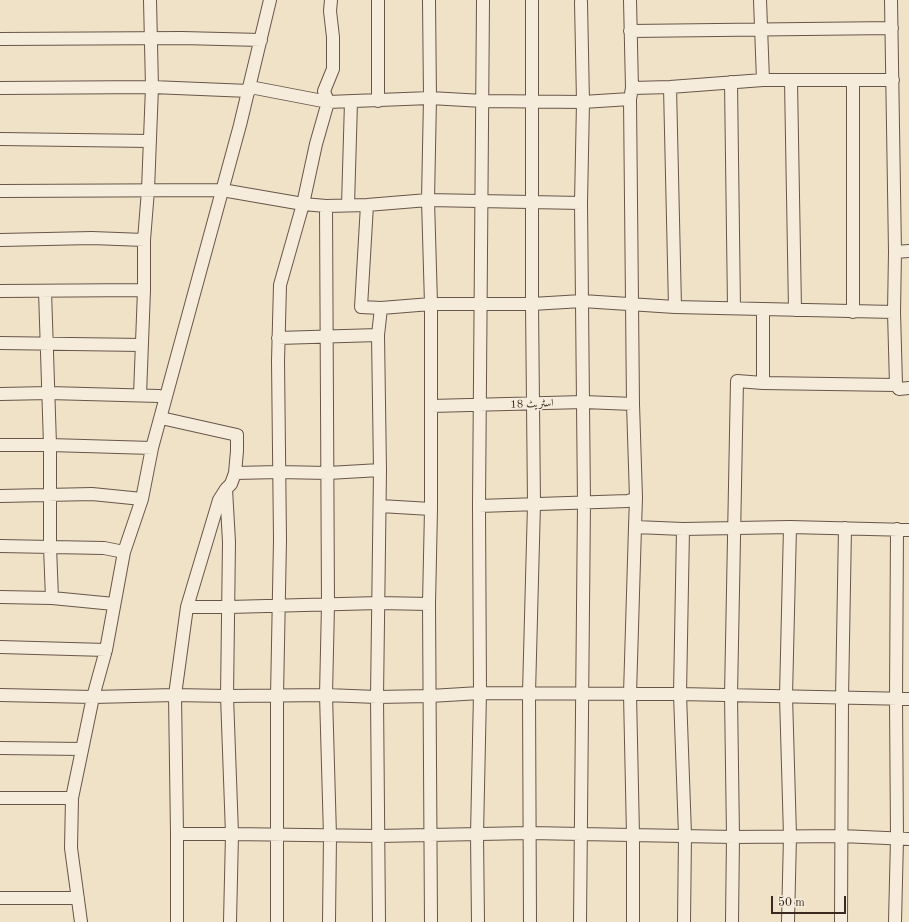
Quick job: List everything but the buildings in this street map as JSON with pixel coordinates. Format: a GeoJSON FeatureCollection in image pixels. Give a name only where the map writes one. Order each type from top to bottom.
{"type":"FeatureCollection","features":[{"type":"Feature","properties":{"kind":"street"},"geometry":{"type":"LineString","coordinates":[[140,395],[144,290],[144,240],[148,190],[152,87],[150,0]]}},
{"type":"Feature","properties":{"kind":"street"},"geometry":{"type":"LineString","coordinates":[[81,922],[71,848],[72,798],[82,749],[93,697],[106,650],[124,552],[142,499],[152,448],[249,89],[270,0]]}},
{"type":"Feature","properties":{"kind":"street"},"geometry":{"type":"LineString","coordinates":[[277,922],[277,696],[280,540],[278,338],[280,285],[303,204],[316,144],[328,102],[324,91],[333,69],[333,37],[330,11],[332,0]]}},
{"type":"Feature","properties":{"kind":"street"},"geometry":{"type":"LineString","coordinates":[[378,0],[378,101]]}},
{"type":"Feature","properties":{"kind":"street"},"geometry":{"type":"LineString","coordinates":[[429,0],[430,98],[428,200],[431,406],[429,604],[431,922]]}},
{"type":"Feature","properties":{"kind":"street"},"geometry":{"type":"LineString","coordinates":[[478,922],[480,693],[479,506],[483,0]]}},
{"type":"Feature","properties":{"kind":"street"},"geometry":{"type":"LineString","coordinates":[[530,922],[529,693],[534,504],[531,102],[532,0]]}},
{"type":"Feature","properties":{"kind":"street"},"geometry":{"type":"LineString","coordinates":[[630,0],[633,404],[636,498],[630,694],[633,922]]}},
{"type":"Feature","properties":{"kind":"street"},"geometry":{"type":"LineString","coordinates":[[760,0],[763,80]]}},
{"type":"Feature","properties":{"kind":"street"},"geometry":{"type":"LineString","coordinates":[[891,0],[896,385]]}},
{"type":"Feature","properties":{"kind":"street"},"geometry":{"type":"LineString","coordinates":[[580,922],[584,503],[581,203],[583,102],[581,2]]}},
{"type":"Feature","properties":{"kind":"street"},"geometry":{"type":"LineString","coordinates":[[630,31],[892,28]]}},
{"type":"Feature","properties":{"kind":"street"},"geometry":{"type":"LineString","coordinates":[[0,39],[151,38],[261,40]]}},
{"type":"Feature","properties":{"kind":"street"},"geometry":{"type":"LineString","coordinates":[[0,88],[152,87],[249,89],[328,102],[430,98],[483,101],[583,102],[670,87],[731,82],[763,80],[893,80]]}},
{"type":"Feature","properties":{"kind":"street"},"geometry":{"type":"LineString","coordinates":[[853,80],[853,312]]}},
{"type":"Feature","properties":{"kind":"street"},"geometry":{"type":"LineString","coordinates":[[791,81],[795,310]]}},
{"type":"Feature","properties":{"kind":"street"},"geometry":{"type":"LineString","coordinates":[[731,82],[734,308]]}},
{"type":"Feature","properties":{"kind":"street"},"geometry":{"type":"LineString","coordinates":[[670,87],[675,307]]}},
{"type":"Feature","properties":{"kind":"street"},"geometry":{"type":"LineString","coordinates":[[348,205],[351,102]]}},
{"type":"Feature","properties":{"kind":"street"},"geometry":{"type":"LineString","coordinates":[[0,139],[150,141]]}},
{"type":"Feature","properties":{"kind":"street"},"geometry":{"type":"LineString","coordinates":[[0,191],[222,190],[303,204],[326,206],[367,205],[428,200],[581,203]]}},
{"type":"Feature","properties":{"kind":"street"},"geometry":{"type":"LineString","coordinates":[[367,205],[361,307],[381,308],[430,304],[532,304],[582,301],[675,307],[894,312]]}},
{"type":"Feature","properties":{"kind":"street"},"geometry":{"type":"LineString","coordinates":[[326,206],[328,472],[326,695],[330,836],[329,922]]}},
{"type":"Feature","properties":{"kind":"street"},"geometry":{"type":"LineString","coordinates":[[0,240],[92,238],[144,240]]}},
{"type":"Feature","properties":{"kind":"street"},"geometry":{"type":"LineString","coordinates":[[895,252],[909,251]]}},
{"type":"Feature","properties":{"kind":"street"},"geometry":{"type":"LineString","coordinates":[[0,291],[144,290]]}},
{"type":"Feature","properties":{"kind":"street"},"geometry":{"type":"LineString","coordinates":[[45,291],[50,445],[50,547],[52,598]]}},
{"type":"Feature","properties":{"kind":"street"},"geometry":{"type":"LineString","coordinates":[[379,922],[377,697],[380,470],[378,336],[381,308]]}},
{"type":"Feature","properties":{"kind":"street"},"geometry":{"type":"LineString","coordinates":[[763,310],[763,383]]}},
{"type":"Feature","properties":{"kind":"street"},"geometry":{"type":"LineString","coordinates":[[278,338],[378,336]]}},
{"type":"Feature","properties":{"kind":"street"},"geometry":{"type":"LineString","coordinates":[[0,343],[142,345]]}},
{"type":"Feature","properties":{"kind":"street"},"geometry":{"type":"LineString","coordinates":[[732,922],[733,837],[731,695],[737,382],[896,385],[899,388],[909,388]]}},
{"type":"Feature","properties":{"kind":"street"},"geometry":{"type":"LineString","coordinates":[[0,394],[48,393],[158,396]]}},
{"type":"Feature","properties":{"kind":"street","name":"اسٹریٹ 18"},"geometry":{"type":"LineString","coordinates":[[431,406],[480,406],[584,402],[633,404]]}},
{"type":"Feature","properties":{"kind":"street"},"geometry":{"type":"LineString","coordinates":[[161,418],[237,435],[238,451],[235,473],[231,484],[219,500],[187,607],[175,695],[177,922]]}},
{"type":"Feature","properties":{"kind":"street"},"geometry":{"type":"LineString","coordinates":[[0,445],[152,448]]}},
{"type":"Feature","properties":{"kind":"street"},"geometry":{"type":"LineString","coordinates":[[235,473],[380,470]]}},
{"type":"Feature","properties":{"kind":"street"},"geometry":{"type":"LineString","coordinates":[[226,489],[229,542],[227,696],[232,834],[230,922]]}},
{"type":"Feature","properties":{"kind":"street"},"geometry":{"type":"LineString","coordinates":[[0,496],[92,494],[142,499]]}},
{"type":"Feature","properties":{"kind":"street"},"geometry":{"type":"LineString","coordinates":[[479,506],[628,501],[636,498]]}},
{"type":"Feature","properties":{"kind":"street"},"geometry":{"type":"LineString","coordinates":[[380,506],[431,509]]}},
{"type":"Feature","properties":{"kind":"street"},"geometry":{"type":"LineString","coordinates":[[635,527],[683,529],[790,527],[903,530],[896,699],[895,922]]}},
{"type":"Feature","properties":{"kind":"street"},"geometry":{"type":"LineString","coordinates":[[788,922],[790,836],[786,696],[790,527]]}},
{"type":"Feature","properties":{"kind":"street"},"geometry":{"type":"LineString","coordinates":[[841,922],[840,836],[845,528]]}},
{"type":"Feature","properties":{"kind":"street"},"geometry":{"type":"LineString","coordinates":[[683,529],[680,694],[685,835],[684,922]]}},
{"type":"Feature","properties":{"kind":"street"},"geometry":{"type":"LineString","coordinates":[[0,546],[104,548],[124,552]]}},
{"type":"Feature","properties":{"kind":"street"},"geometry":{"type":"LineString","coordinates":[[0,597],[52,598],[114,604]]}},
{"type":"Feature","properties":{"kind":"street"},"geometry":{"type":"LineString","coordinates":[[187,607],[379,603],[429,604]]}},
{"type":"Feature","properties":{"kind":"street"},"geometry":{"type":"LineString","coordinates":[[0,647],[106,650]]}},
{"type":"Feature","properties":{"kind":"street"},"geometry":{"type":"LineString","coordinates":[[0,695],[93,697],[175,695],[326,695],[377,697],[480,693],[529,693],[680,694],[909,699]]}},
{"type":"Feature","properties":{"kind":"street"},"geometry":{"type":"LineString","coordinates":[[0,748],[82,749]]}},
{"type":"Feature","properties":{"kind":"street"},"geometry":{"type":"LineString","coordinates":[[0,798],[72,798]]}},
{"type":"Feature","properties":{"kind":"street"},"geometry":{"type":"LineString","coordinates":[[177,834],[430,836],[530,833],[733,837],[840,836],[909,840]]}},
{"type":"Feature","properties":{"kind":"street"},"geometry":{"type":"LineString","coordinates":[[0,898],[78,898]]}}]}
